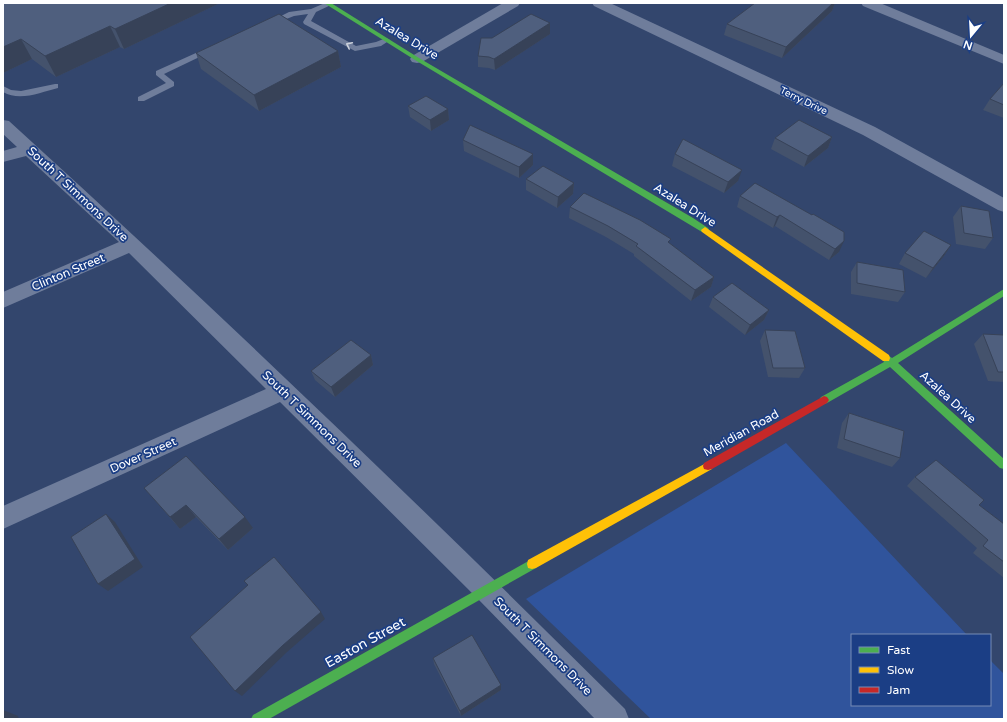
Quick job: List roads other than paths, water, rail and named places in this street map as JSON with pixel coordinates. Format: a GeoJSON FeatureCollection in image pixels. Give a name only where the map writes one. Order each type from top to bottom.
{"type":"FeatureCollection","features":[{"type":"Feature","properties":{"kind":"street"},"geometry":{"type":"LineString","coordinates":[[417,59],[513,3]]}},
{"type":"Feature","properties":{"kind":"street","name":"Terry Drive"},"geometry":{"type":"LineString","coordinates":[[600,3],[869,131],[1004,206]]}},
{"type":"Feature","properties":{"kind":"street"},"geometry":{"type":"LineString","coordinates":[[868,3],[1004,60]]}},
{"type":"Feature","properties":{"kind":"street","name":"Azalea Drive"},"geometry":{"type":"LineString","coordinates":[[328,4],[417,59],[690,220],[892,362],[1004,465]]}},
{"type":"Feature","properties":{"kind":"street","name":"South T Simmons Drive"},"geometry":{"type":"LineString","coordinates":[[3,124],[132,244],[487,590],[615,719]]}},
{"type":"Feature","properties":{"kind":"street"},"geometry":{"type":"LineString","coordinates":[[3,157],[29,149]]}},
{"type":"Feature","properties":{"kind":"street","name":"Clinton Street"},"geometry":{"type":"LineString","coordinates":[[3,300],[132,244]]}},
{"type":"Feature","properties":{"kind":"street","name":"Meridian Road"},"geometry":{"type":"LineString","coordinates":[[487,590],[892,362],[1004,292]]}},
{"type":"Feature","properties":{"kind":"street","name":"Dover Street"},"geometry":{"type":"LineString","coordinates":[[3,518],[283,391]]}},
{"type":"Feature","properties":{"kind":"street","name":"Easton Street"},"geometry":{"type":"LineString","coordinates":[[257,719],[487,590]]}},
{"type":"Feature","properties":{"kind":"lane"},"geometry":{"type":"LineString","coordinates":[[263,27],[292,14],[313,12],[328,4]]}},
{"type":"Feature","properties":{"kind":"lane"},"geometry":{"type":"LineString","coordinates":[[313,12],[307,22],[355,49],[378,44],[386,40]]}},
{"type":"Feature","properties":{"kind":"lane"},"geometry":{"type":"LineString","coordinates":[[141,99],[171,84],[159,73],[214,48]]}},
{"type":"Feature","properties":{"kind":"lane"},"geometry":{"type":"LineString","coordinates":[[3,88],[6,91],[20,95],[55,86]]}}]}
